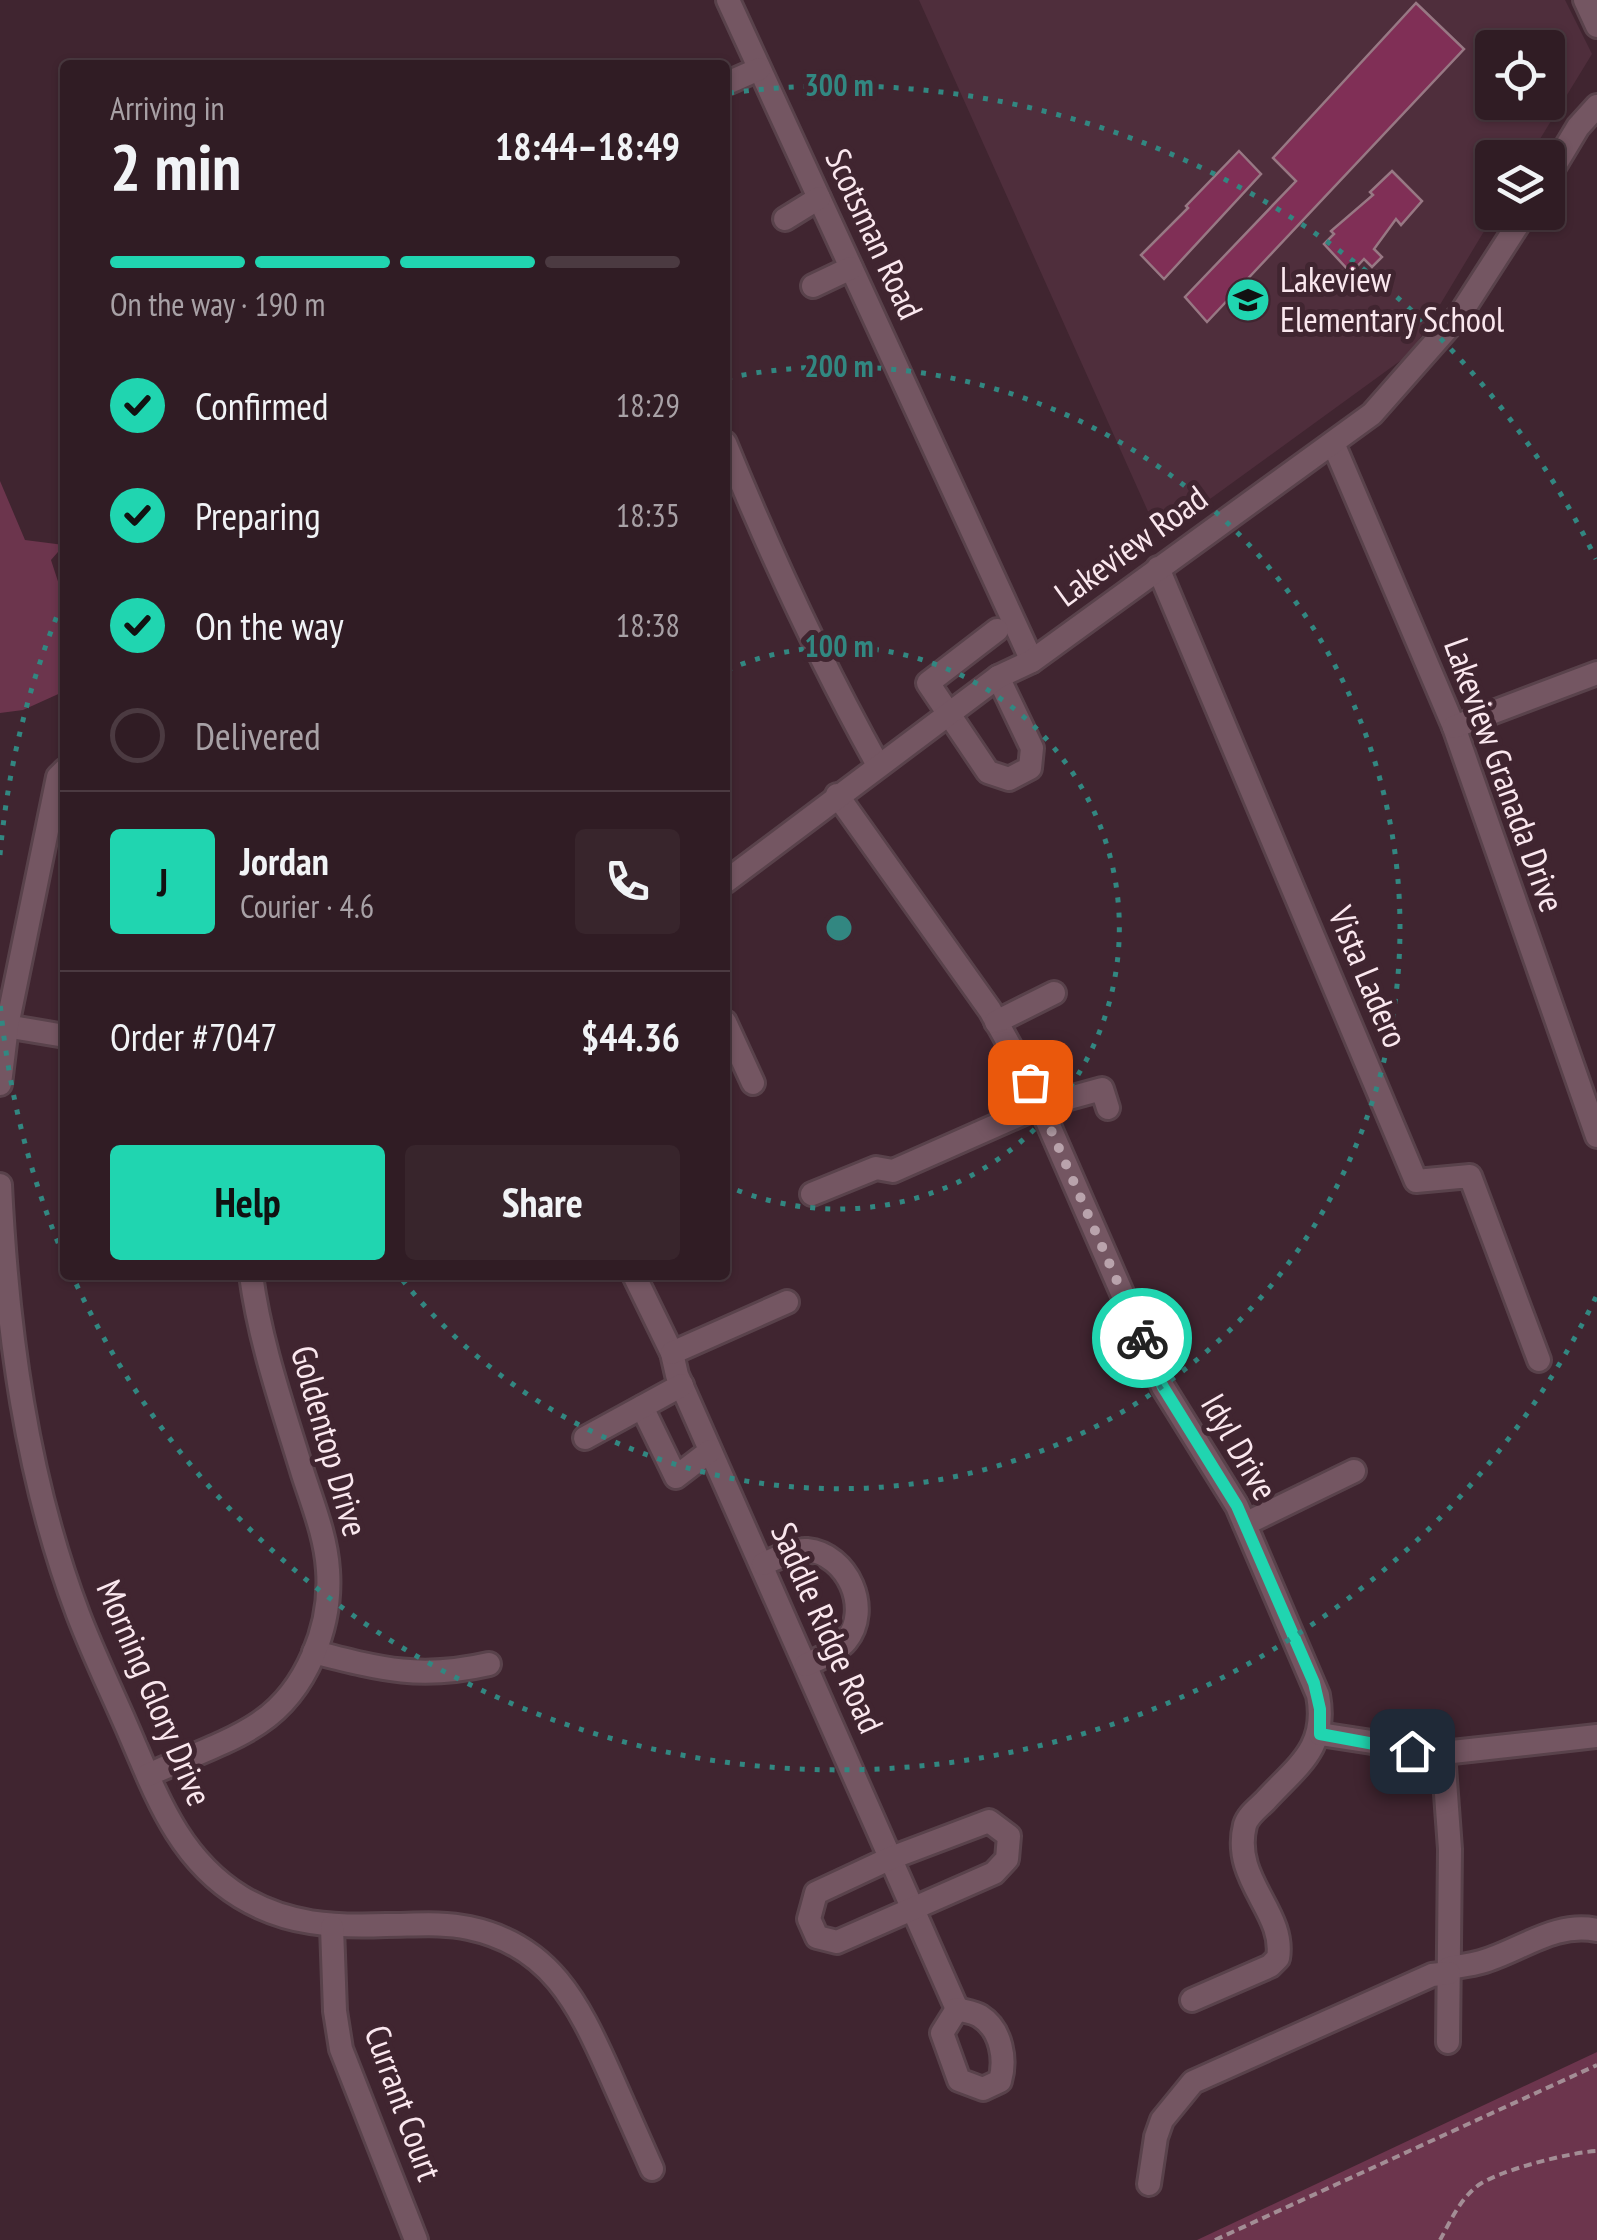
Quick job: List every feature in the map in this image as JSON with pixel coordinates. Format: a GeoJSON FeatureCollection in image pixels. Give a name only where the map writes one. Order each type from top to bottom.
{"type":"FeatureCollection","features":[{"type":"Feature","properties":{"kind":"street","name":"Scotsman Road"},"geometry":{"type":"LineString","coordinates":[[728,0],[1032,661]]}},
{"type":"Feature","properties":{"kind":"street"},"geometry":{"type":"LineString","coordinates":[[1585,0],[1597,25]]}},
{"type":"Feature","properties":{"kind":"street"},"geometry":{"type":"LineString","coordinates":[[730,82],[760,68]]}},
{"type":"Feature","properties":{"kind":"street"},"geometry":{"type":"LineString","coordinates":[[1565,149],[1597,106]]}},
{"type":"Feature","properties":{"kind":"street"},"geometry":{"type":"LineString","coordinates":[[785,219],[819,198]]}},
{"type":"Feature","properties":{"kind":"street","name":"Lakeview Road"},"geometry":{"type":"LineString","coordinates":[[730,878],[948,713],[994,680],[1032,661],[1372,414],[1461,313],[1514,230]]}},
{"type":"Feature","properties":{"kind":"street"},"geometry":{"type":"LineString","coordinates":[[812,286],[850,268]]}},
{"type":"Feature","properties":{"kind":"street","name":"Lakeview Granada Drive"},"geometry":{"type":"LineString","coordinates":[[1334,443],[1454,726],[1597,1136]]}},
{"type":"Feature","properties":{"kind":"street"},"geometry":{"type":"LineString","coordinates":[[730,455],[833,681],[878,765]]}},
{"type":"Feature","properties":{"kind":"street","name":"Vista Ladero"},"geometry":{"type":"LineString","coordinates":[[1158,568],[1416,1181],[1470,1176],[1539,1360]]}},
{"type":"Feature","properties":{"kind":"street"},"geometry":{"type":"LineString","coordinates":[[966,654],[994,680],[1032,748],[1030,768],[1009,779],[988,772],[928,683],[997,630]]}},
{"type":"Feature","properties":{"kind":"street"},"geometry":{"type":"LineString","coordinates":[[1454,726],[1597,673]]}},
{"type":"Feature","properties":{"kind":"street"},"geometry":{"type":"LineString","coordinates":[[0,1084],[3,1026],[60,776]]}},
{"type":"Feature","properties":{"kind":"street","name":"Idyl Drive"},"geometry":{"type":"LineString","coordinates":[[837,795],[996,1022],[1040,1106],[1163,1387],[1245,1524],[1314,1683],[1320,1734]]}},
{"type":"Feature","properties":{"kind":"street"},"geometry":{"type":"LineString","coordinates":[[996,1022],[1054,993]]}},
{"type":"Feature","properties":{"kind":"street"},"geometry":{"type":"LineString","coordinates":[[3,1026],[60,1035]]}},
{"type":"Feature","properties":{"kind":"street"},"geometry":{"type":"LineString","coordinates":[[730,1033],[753,1083]]}},
{"type":"Feature","properties":{"kind":"street"},"geometry":{"type":"LineString","coordinates":[[812,1194],[876,1168],[893,1172],[1040,1106],[1102,1089],[1108,1108]]}},
{"type":"Feature","properties":{"kind":"street","name":"Morning Glory Drive"},"geometry":{"type":"LineString","coordinates":[[0,1185],[2,1263],[18,1388],[44,1504],[77,1613],[164,1816],[176,1835],[222,1884],[274,1913],[332,1927],[452,1925],[503,1939],[535,1958],[563,1984],[584,2017],[652,2169]]}},
{"type":"Feature","properties":{"kind":"street","name":"Goldentop Drive"},"geometry":{"type":"LineString","coordinates":[[148,1775],[258,1724],[290,1692],[314,1652],[326,1611],[326,1547],[266,1356],[252,1280]]}},
{"type":"Feature","properties":{"kind":"street","name":"Saddle Ridge Road"},"geometry":{"type":"LineString","coordinates":[[636,1280],[672,1353],[710,1451],[957,2009]]}},
{"type":"Feature","properties":{"kind":"street"},"geometry":{"type":"LineString","coordinates":[[672,1353],[787,1302]]}},
{"type":"Feature","properties":{"kind":"street"},"geometry":{"type":"LineString","coordinates":[[585,1438],[682,1386]]}},
{"type":"Feature","properties":{"kind":"street"},"geometry":{"type":"LineString","coordinates":[[642,1407],[669,1486],[710,1451]]}},
{"type":"Feature","properties":{"kind":"street"},"geometry":{"type":"LineString","coordinates":[[1245,1524],[1354,1471]]}},
{"type":"Feature","properties":{"kind":"street"},"geometry":{"type":"LineString","coordinates":[[763,1564],[803,1550],[821,1553],[840,1565],[855,1590],[856,1622],[846,1643],[806,1665]]}},
{"type":"Feature","properties":{"kind":"street"},"geometry":{"type":"LineString","coordinates":[[314,1652],[392,1672],[455,1672],[488,1664]]}},
{"type":"Feature","properties":{"kind":"street"},"geometry":{"type":"LineString","coordinates":[[1192,2000],[1270,1966],[1278,1958],[1277,1936],[1242,1854],[1246,1820],[1305,1758],[1320,1734],[1442,1753],[1597,1736]]}},
{"type":"Feature","properties":{"kind":"street"},"geometry":{"type":"LineString","coordinates":[[1442,1753],[1450,1849],[1448,2042]]}},
{"type":"Feature","properties":{"kind":"street"},"geometry":{"type":"LineString","coordinates":[[989,1820],[1009,1836],[1007,1860],[994,1873],[837,1942],[817,1937],[808,1919],[816,1893],[891,1858],[989,1820]]}},
{"type":"Feature","properties":{"kind":"street"},"geometry":{"type":"LineString","coordinates":[[1149,2184],[1162,2120],[1193,2082],[1432,1976],[1482,1962],[1562,1929],[1578,1926],[1597,1930]]}},
{"type":"Feature","properties":{"kind":"street","name":"Currant Court"},"geometry":{"type":"LineString","coordinates":[[332,1927],[335,2011],[341,2049],[416,2240]]}},
{"type":"Feature","properties":{"kind":"path"},"geometry":{"type":"LineString","coordinates":[[1215,2240],[1597,2065]]}},
{"type":"Feature","properties":{"kind":"path"},"geometry":{"type":"LineString","coordinates":[[1440,2240],[1463,2199],[1479,2184],[1574,2152],[1597,2151]]}},
{"type":"Feature","properties":{"kind":"shaded area","name":"Lakeview Elementary School"},"geometry":{"type":"Polygon","coordinates":[[[919,0],[1565,0],[1592,54],[1565,98],[1565,30],[1475,30],[1475,120],[1552,120],[1539,140],[1475,140],[1475,230],[1485,230],[1411,353],[1159,536],[919,0]]]}},
{"type":"Feature","properties":{"kind":"shaded area"},"geometry":{"type":"Polygon","coordinates":[[[0,481],[25,540],[60,544],[51,560],[60,588],[60,693],[23,710],[0,713],[0,481]]]}},
{"type":"Feature","properties":{"kind":"shaded area"},"geometry":{"type":"Polygon","coordinates":[[[1597,2052],[1597,2240],[1197,2240],[1597,2052]]]}},
{"type":"Feature","properties":{"kind":"building"},"geometry":{"type":"Polygon","coordinates":[[[1416,3],[1464,49],[1207,322],[1185,297],[1296,181],[1273,158],[1416,3]]]}},
{"type":"Feature","properties":{"kind":"building"},"geometry":{"type":"Polygon","coordinates":[[[1239,151],[1261,174],[1164,279],[1141,255],[1239,151]]]}},
{"type":"Feature","properties":{"kind":"building"},"geometry":{"type":"Polygon","coordinates":[[[1392,171],[1422,201],[1401,225],[1396,219],[1374,249],[1382,257],[1372,267],[1364,259],[1351,273],[1324,244],[1334,234],[1331,231],[1373,195],[1370,192],[1392,171]]]}},
{"type":"Feature","properties":{"kind":"way so far"},"geometry":{"type":"LineString","coordinates":[[1030,1082],[1142,1338]]}},
{"type":"Feature","properties":{"kind":"place","name":"Lakeview Elementary School"},"geometry":{"type":"Point","coordinates":[1248,300]}},
{"type":"Feature","properties":{"kind":"route"},"geometry":{"type":"LineString","coordinates":[[1142,1338],[1163,1387],[1237,1506],[1314,1683],[1322,1722],[1320,1734],[1412,1751]]}}]}
